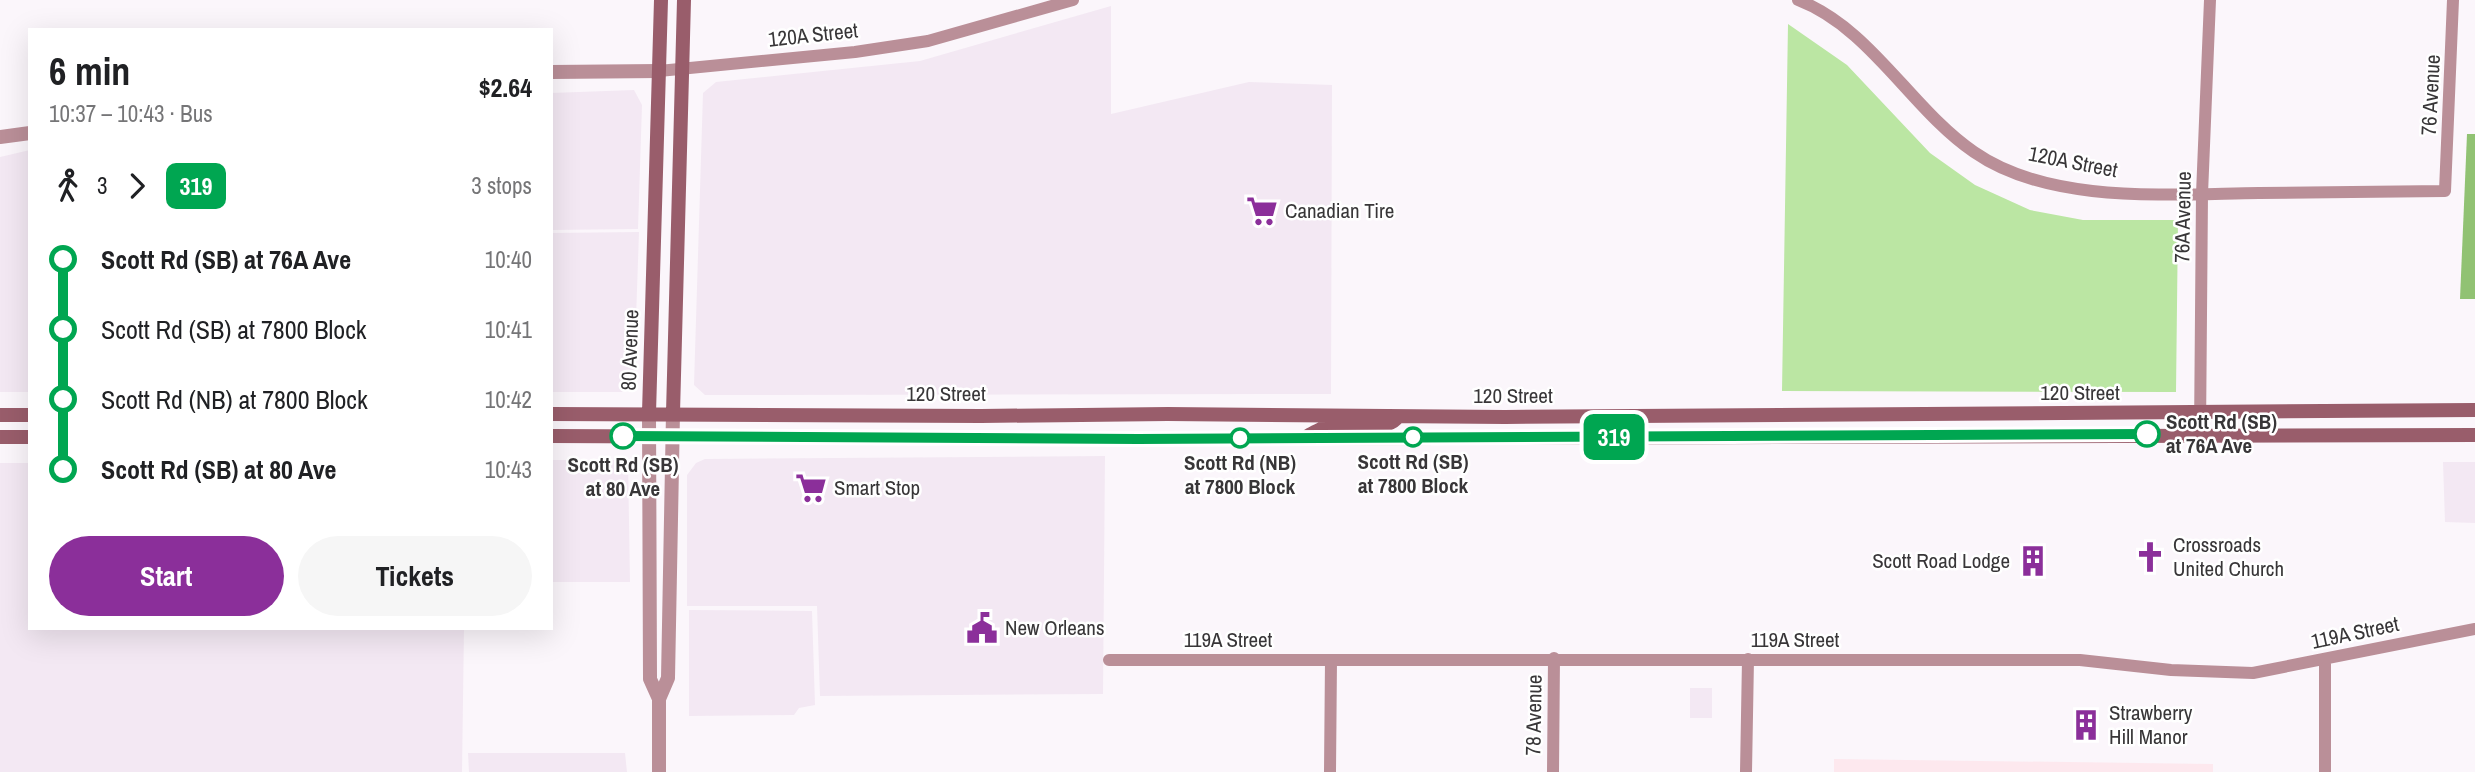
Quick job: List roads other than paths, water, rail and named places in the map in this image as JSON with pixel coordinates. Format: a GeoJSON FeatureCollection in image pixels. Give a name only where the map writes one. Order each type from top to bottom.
{"type":"FeatureCollection","features":[{"type":"Feature","properties":{"kind":"main road","name":"80 Avenue"},"geometry":{"type":"LineString","coordinates":[[649,413],[661,0]]}},
{"type":"Feature","properties":{"kind":"main road","name":"80 Avenue"},"geometry":{"type":"LineString","coordinates":[[673,413],[684,0]]}},
{"type":"Feature","properties":{"kind":"main road","name":"120 Street"},"geometry":{"type":"LineString","coordinates":[[553,414],[1505,417],[2475,411]]}},
{"type":"Feature","properties":{"kind":"main road"},"geometry":{"type":"LineString","coordinates":[[0,415],[28,415]]}},
{"type":"Feature","properties":{"kind":"main road"},"geometry":{"type":"LineString","coordinates":[[1305,438],[1322,428],[1333,426],[1390,425],[1398,416]]}},
{"type":"Feature","properties":{"kind":"main road"},"geometry":{"type":"LineString","coordinates":[[1691,436],[1711,425],[1755,425],[1763,422],[1766,416]]}},
{"type":"Feature","properties":{"kind":"main road"},"geometry":{"type":"LineString","coordinates":[[1407,437],[1431,426],[1495,424],[1505,417]]}},
{"type":"Feature","properties":{"kind":"main road","name":"120 Street"},"geometry":{"type":"LineString","coordinates":[[553,436],[1305,438],[2475,435]]}},
{"type":"Feature","properties":{"kind":"main road"},"geometry":{"type":"LineString","coordinates":[[0,437],[28,437]]}},
{"type":"Feature","properties":{"kind":"street","name":"120A Street"},"geometry":{"type":"LineString","coordinates":[[553,72],[659,71],[855,52],[928,41],[1073,0]]}},
{"type":"Feature","properties":{"kind":"street","name":"120A Street"},"geometry":{"type":"LineString","coordinates":[[1798,0],[1833,20],[1871,51],[1935,119],[1975,153],[2026,178],[2100,193],[2445,191]]}},
{"type":"Feature","properties":{"kind":"street","name":"76A Avenue"},"geometry":{"type":"LineString","coordinates":[[2200,434],[2202,194],[2210,0]]}},
{"type":"Feature","properties":{"kind":"street","name":"76 Avenue"},"geometry":{"type":"LineString","coordinates":[[2445,191],[2453,0]]}},
{"type":"Feature","properties":{"kind":"street"},"geometry":{"type":"LineString","coordinates":[[0,137],[28,133]]}},
{"type":"Feature","properties":{"kind":"street","name":"80 Avenue"},"geometry":{"type":"LineString","coordinates":[[649,413],[650,679],[659,699]]}},
{"type":"Feature","properties":{"kind":"street","name":"80 Avenue"},"geometry":{"type":"LineString","coordinates":[[659,772],[659,699],[668,678],[673,413]]}},
{"type":"Feature","properties":{"kind":"street","name":"119A Street"},"geometry":{"type":"LineString","coordinates":[[1109,660],[2080,660],[2171,670],[2253,673],[2475,629]]}},
{"type":"Feature","properties":{"kind":"street","name":"78 Avenue"},"geometry":{"type":"LineString","coordinates":[[1553,772],[1554,659]]}},
{"type":"Feature","properties":{"kind":"street"},"geometry":{"type":"LineString","coordinates":[[1746,772],[1748,659]]}},
{"type":"Feature","properties":{"kind":"street"},"geometry":{"type":"LineString","coordinates":[[2325,659],[2325,772]]}},
{"type":"Feature","properties":{"kind":"street"},"geometry":{"type":"LineString","coordinates":[[1331,660],[1331,772]]}},
{"type":"Feature","properties":{"kind":"place","name":"Canadian Tire"},"geometry":{"type":"Point","coordinates":[1262,211]}},
{"type":"Feature","properties":{"kind":"place","name":"Scott Rd (SB) at 76A Ave"},"geometry":{"type":"Point","coordinates":[2147,434]}},
{"type":"Feature","properties":{"kind":"place","name":"Scott Rd (SB) at 80 Ave"},"geometry":{"type":"Point","coordinates":[623,436]}},
{"type":"Feature","properties":{"kind":"place","name":"Scott Rd (SB) at 7800 Block"},"geometry":{"type":"Point","coordinates":[1413,437]}},
{"type":"Feature","properties":{"kind":"place","name":"Scott Rd (NB) at 7800 Block"},"geometry":{"type":"Point","coordinates":[1240,438]}},
{"type":"Feature","properties":{"kind":"place","name":"Smart Stop"},"geometry":{"type":"Point","coordinates":[811,488]}},
{"type":"Feature","properties":{"kind":"place","name":"Crossroads United Church"},"geometry":{"type":"Point","coordinates":[2150,557]}},
{"type":"Feature","properties":{"kind":"place","name":"Scott Road Lodge"},"geometry":{"type":"Point","coordinates":[2033,561]}},
{"type":"Feature","properties":{"kind":"place","name":"New Orleans"},"geometry":{"type":"Point","coordinates":[982,628]}},
{"type":"Feature","properties":{"kind":"place","name":"Strawberry Hill Manor"},"geometry":{"type":"Point","coordinates":[2086,725]}}]}
